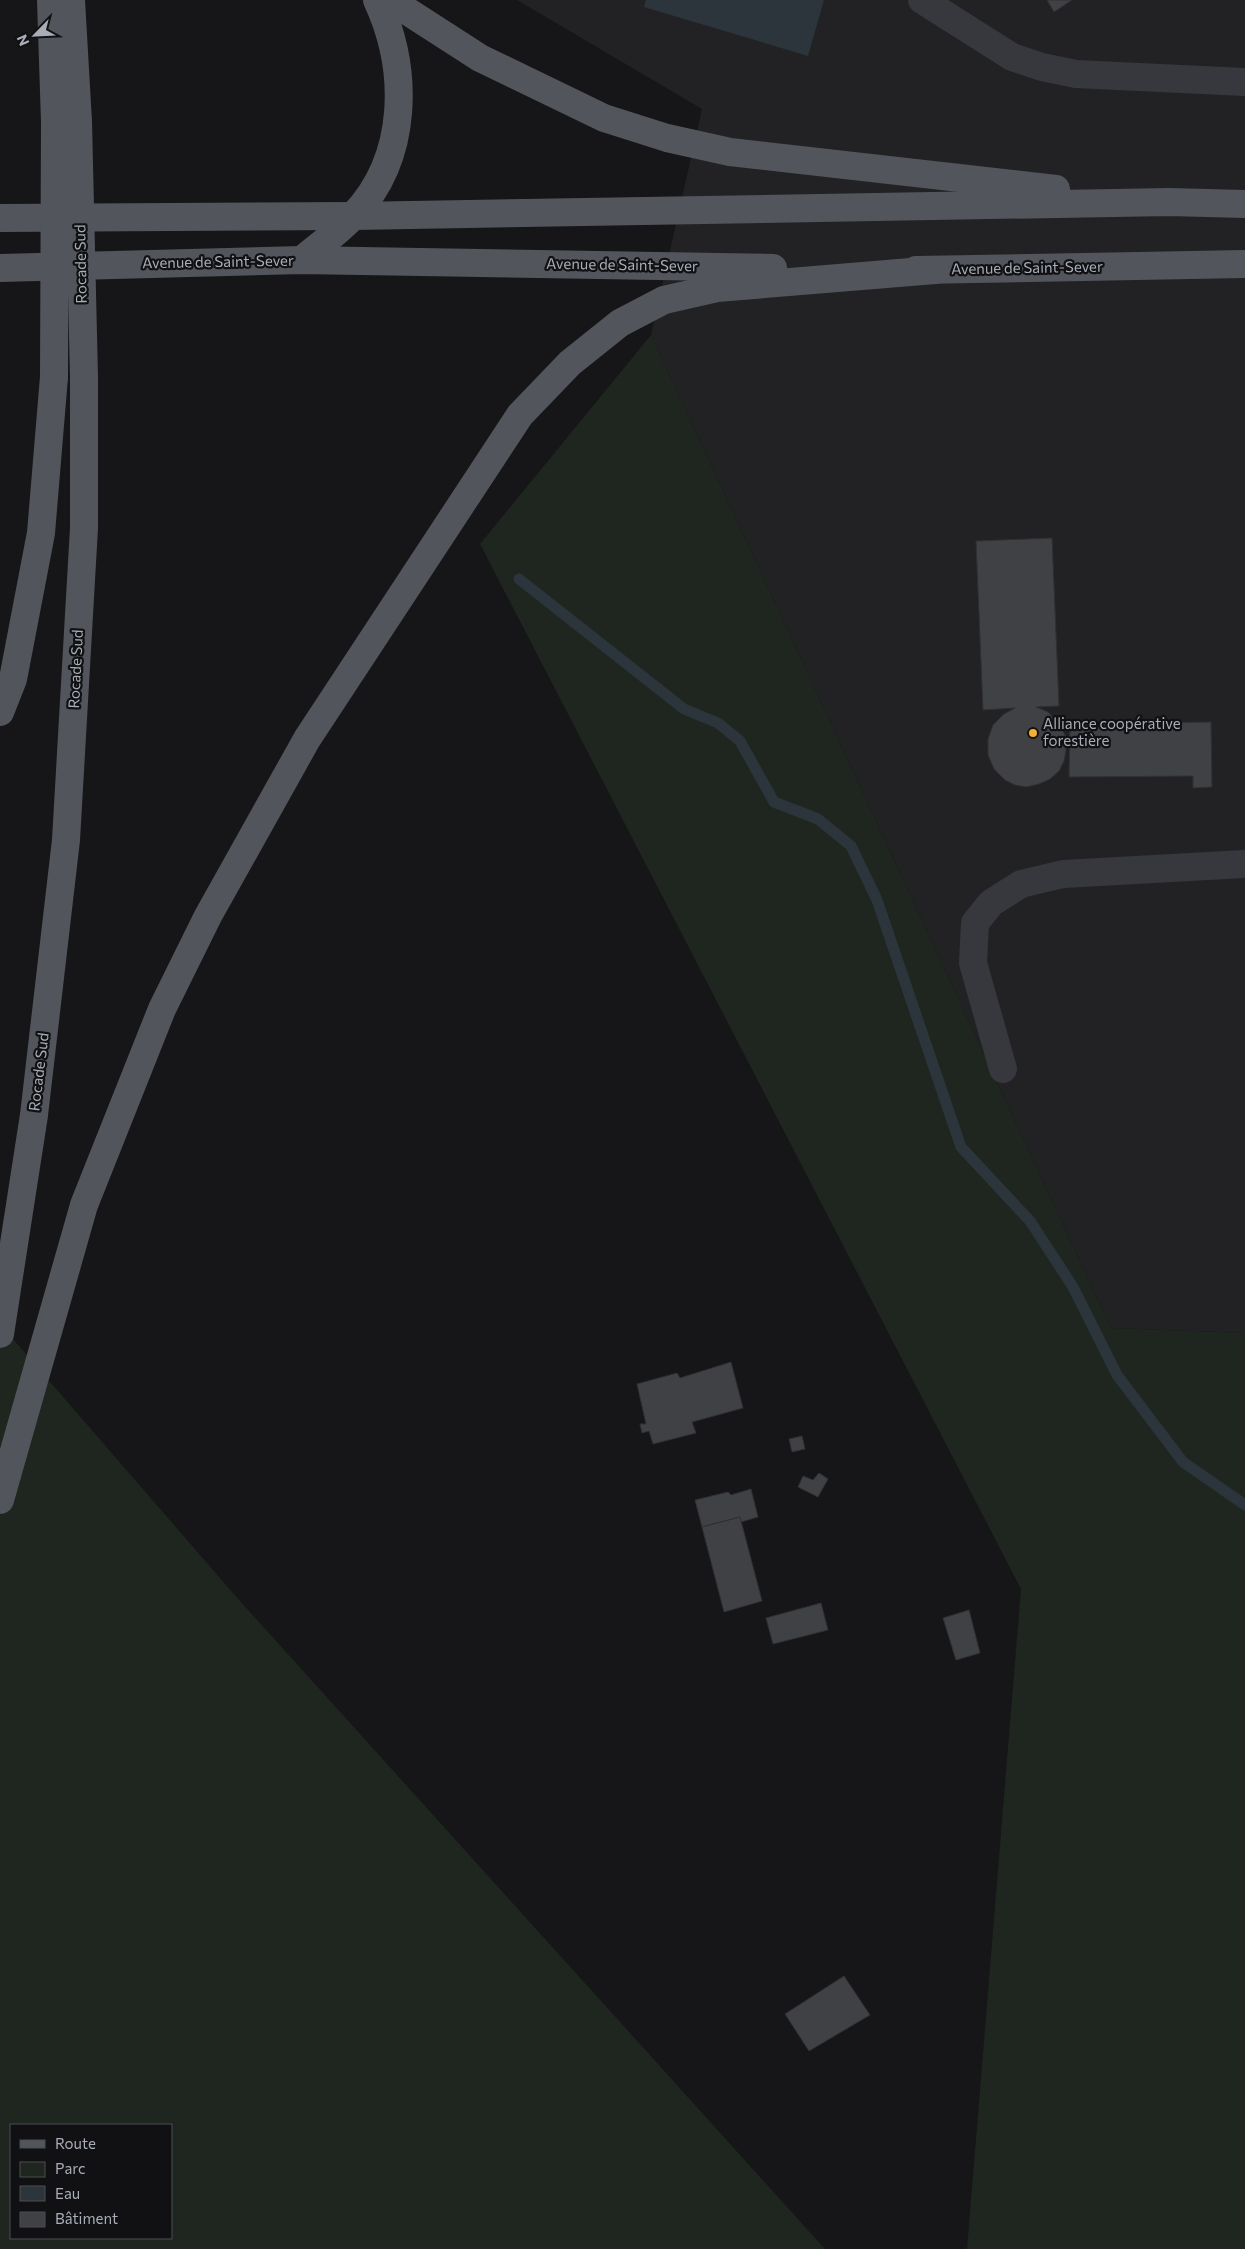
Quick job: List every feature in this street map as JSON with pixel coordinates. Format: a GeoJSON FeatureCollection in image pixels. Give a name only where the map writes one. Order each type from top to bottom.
{"type":"FeatureCollection","features":[{"type":"Feature","properties":{"kind":"main road"},"geometry":{"type":"LineString","coordinates":[[0,712],[13,678],[41,533],[54,377],[66,122],[51,0]]}},
{"type":"Feature","properties":{"kind":"main road","name":"Rocade Sud"},"geometry":{"type":"LineString","coordinates":[[0,1334],[34,1115],[66,840],[84,528],[84,377],[66,122],[71,0]]}},
{"type":"Feature","properties":{"kind":"main road"},"geometry":{"type":"LineString","coordinates":[[302,260],[354,216],[370,196],[383,174],[397,129],[400,86],[385,17],[377,0]]}},
{"type":"Feature","properties":{"kind":"main road"},"geometry":{"type":"LineString","coordinates":[[390,0],[480,58],[604,118],[667,138],[730,152],[1169,202]]}},
{"type":"Feature","properties":{"kind":"main road"},"geometry":{"type":"LineString","coordinates":[[0,218],[354,216],[1169,202],[1245,204]]}},
{"type":"Feature","properties":{"kind":"main road","name":"Avenue de Saint-Sever"},"geometry":{"type":"LineString","coordinates":[[0,268],[302,260],[935,270],[1245,264]]}},
{"type":"Feature","properties":{"kind":"main road"},"geometry":{"type":"LineString","coordinates":[[0,1500],[84,1205],[162,1009],[208,916],[307,739],[520,415],[570,363],[620,323],[664,300],[718,288],[935,270]]}},
{"type":"Feature","properties":{"kind":"lane"},"geometry":{"type":"LineString","coordinates":[[922,0],[1012,57],[1042,67],[1076,74],[1245,82]]}},
{"type":"Feature","properties":{"kind":"lane"},"geometry":{"type":"LineString","coordinates":[[1004,1069],[973,963],[975,923],[991,903],[1020,884],[1063,874],[1245,864]]}},
{"type":"Feature","properties":{"kind":"shaded area"},"geometry":{"type":"Polygon","coordinates":[[[517,0],[1245,0],[1245,1333],[1111,1328],[651,335],[702,109],[517,0]]]}},
{"type":"Feature","properties":{"kind":"green space"},"geometry":{"type":"Polygon","coordinates":[[[651,335],[1111,1328],[1245,1333],[1245,2249],[967,2249],[1021,1589],[480,544],[651,335]]]}},
{"type":"Feature","properties":{"kind":"green space"},"geometry":{"type":"Polygon","coordinates":[[[0,1324],[239,1600],[825,2249],[0,2249],[0,1324]]]}},
{"type":"Feature","properties":{"kind":"water"},"geometry":{"type":"Polygon","coordinates":[[[646,0],[824,0],[808,56],[644,7],[646,0]]]}},
{"type":"Feature","properties":{"kind":"building"},"geometry":{"type":"Polygon","coordinates":[[[1047,0],[1072,0],[1054,12],[1047,0]]]}},
{"type":"Feature","properties":{"kind":"building"},"geometry":{"type":"Polygon","coordinates":[[[1052,538],[1059,706],[1036,707],[1048,712],[1061,726],[1066,738],[1066,750],[1064,761],[1059,771],[1050,779],[1026,787],[1015,785],[1005,780],[994,769],[988,755],[988,739],[993,725],[1004,714],[1015,708],[983,710],[976,541],[1052,538]]]}},
{"type":"Feature","properties":{"kind":"building"},"geometry":{"type":"Polygon","coordinates":[[[1211,722],[1212,787],[1193,788],[1193,776],[1069,777],[1070,724],[1211,722]]]}},
{"type":"Feature","properties":{"kind":"building"},"geometry":{"type":"Polygon","coordinates":[[[731,1362],[743,1408],[692,1422],[696,1433],[653,1444],[649,1431],[642,1433],[640,1424],[646,1424],[637,1384],[677,1373],[680,1378],[731,1362]]]}},
{"type":"Feature","properties":{"kind":"building"},"geometry":{"type":"Polygon","coordinates":[[[802,1436],[805,1449],[792,1452],[789,1439],[802,1436]]]}},
{"type":"Feature","properties":{"kind":"building"},"geometry":{"type":"Polygon","coordinates":[[[819,1473],[828,1479],[818,1497],[798,1487],[803,1476],[813,1480],[819,1473]]]}},
{"type":"Feature","properties":{"kind":"building"},"geometry":{"type":"Polygon","coordinates":[[[751,1489],[758,1517],[741,1522],[740,1517],[702,1527],[695,1500],[728,1492],[731,1495],[751,1489]]]}},
{"type":"Feature","properties":{"kind":"building"},"geometry":{"type":"Polygon","coordinates":[[[740,1517],[762,1601],[724,1612],[702,1527],[740,1517]]]}},
{"type":"Feature","properties":{"kind":"building"},"geometry":{"type":"Polygon","coordinates":[[[821,1603],[828,1630],[773,1644],[766,1618],[821,1603]]]}},
{"type":"Feature","properties":{"kind":"building"},"geometry":{"type":"Polygon","coordinates":[[[969,1610],[980,1653],[956,1660],[943,1618],[969,1610]]]}},
{"type":"Feature","properties":{"kind":"building"},"geometry":{"type":"Polygon","coordinates":[[[844,1976],[870,2015],[809,2051],[785,2014],[844,1976]]]}},
{"type":"Feature","properties":{"kind":"waterway"},"geometry":{"type":"LineString","coordinates":[[519,579],[684,709],[718,723],[740,741],[774,802],[818,819],[851,846],[877,900],[961,1147],[1030,1221],[1073,1287],[1117,1375],[1183,1462],[1245,1505]]}},
{"type":"Feature","properties":{"kind":"place","name":"Alliance coopérative forestière"},"geometry":{"type":"Point","coordinates":[1033,733]}}]}
